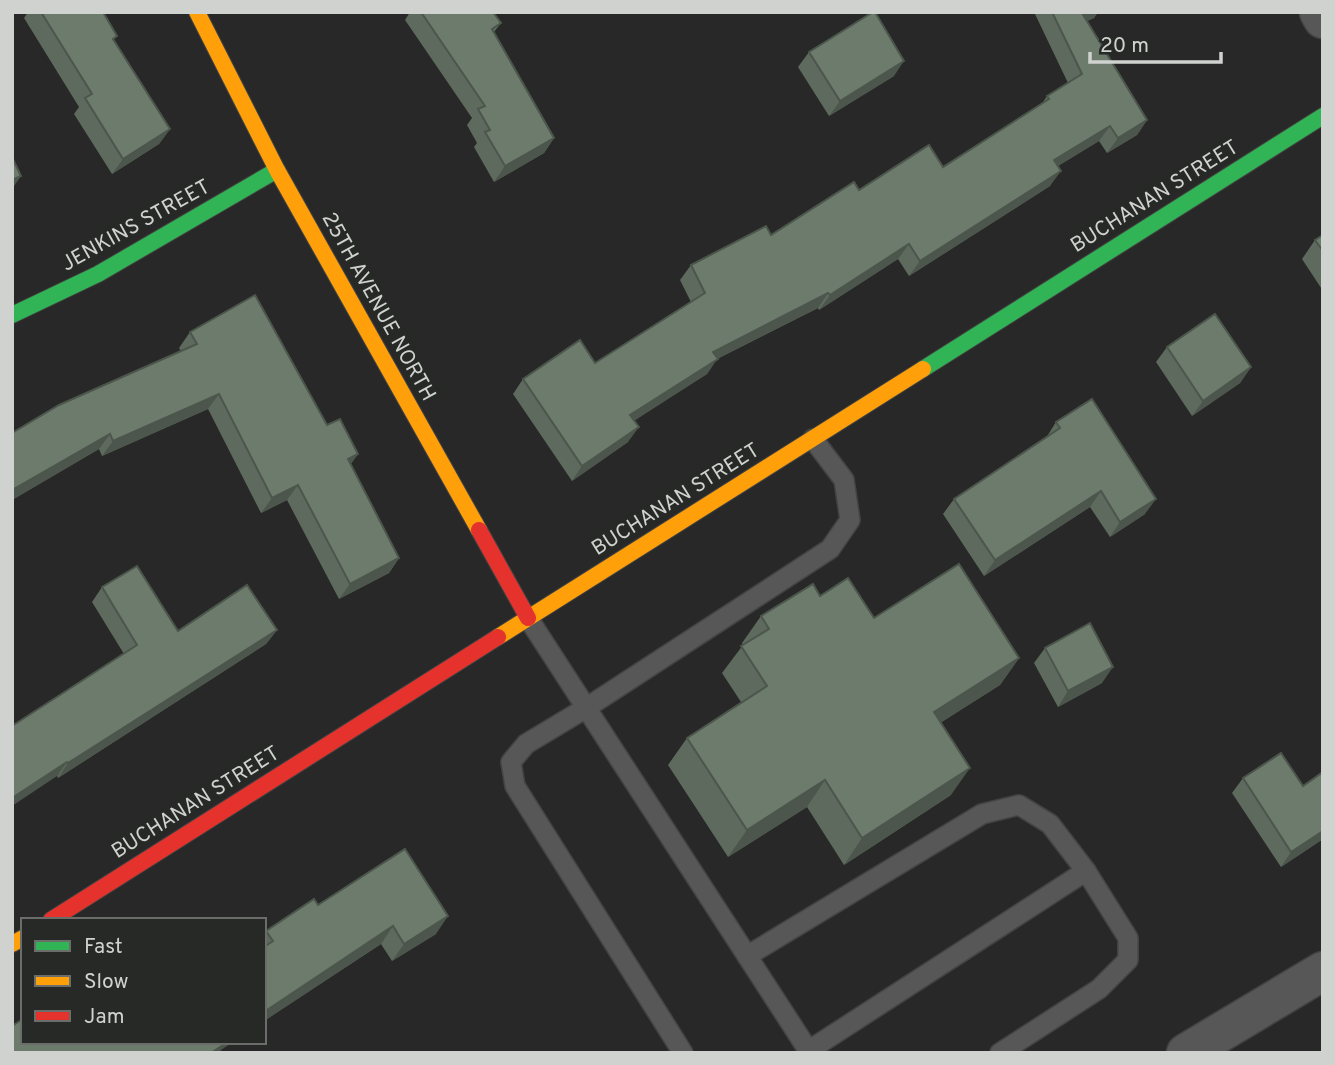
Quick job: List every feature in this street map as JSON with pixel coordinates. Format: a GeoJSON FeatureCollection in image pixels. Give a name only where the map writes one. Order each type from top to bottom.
{"type":"FeatureCollection","features":[{"type":"Feature","properties":{"kind":"street","name":"25TH AVENUE NORTH"},"geometry":{"type":"LineString","coordinates":[[197,12],[277,170],[528,618]]}},
{"type":"Feature","properties":{"kind":"street"},"geometry":{"type":"LineString","coordinates":[[1319,12],[1323,19]]}},
{"type":"Feature","properties":{"kind":"street","name":"BUCHANAN STREET"},"geometry":{"type":"LineString","coordinates":[[54,918],[1323,116]]}},
{"type":"Feature","properties":{"kind":"street","name":"JENKINS STREET"},"geometry":{"type":"LineString","coordinates":[[12,315],[98,274],[277,170]]}},
{"type":"Feature","properties":{"kind":"street"},"geometry":{"type":"LineString","coordinates":[[1186,1053],[1323,971]]}},
{"type":"Feature","properties":{"kind":"lane"},"geometry":{"type":"LineString","coordinates":[[684,1053],[515,786],[511,762],[526,744],[830,549],[850,520],[844,480],[813,439]]}},
{"type":"Feature","properties":{"kind":"lane"},"geometry":{"type":"LineString","coordinates":[[528,618],[809,1052],[1086,871]]}},
{"type":"Feature","properties":{"kind":"lane"},"geometry":{"type":"LineString","coordinates":[[747,956],[982,814],[1019,805],[1050,824],[1086,871],[1128,938],[1128,960],[1100,989],[1000,1053]]}},
{"type":"Feature","properties":{"kind":"building"},"geometry":{"type":"Polygon","coordinates":[[[41,12],[103,12],[117,36],[113,39],[170,129],[123,159],[85,98],[92,94],[41,12]]]}},
{"type":"Feature","properties":{"kind":"building"},"geometry":{"type":"Polygon","coordinates":[[[421,12],[493,12],[501,23],[492,29],[554,138],[505,166],[485,132],[490,130],[478,109],[485,106],[421,12]]]}},
{"type":"Feature","properties":{"kind":"building"},"geometry":{"type":"Polygon","coordinates":[[[873,12],[904,61],[840,101],[809,52],[873,12]]]}},
{"type":"Feature","properties":{"kind":"building"},"geometry":{"type":"Polygon","coordinates":[[[1052,12],[1084,12],[1082,13],[1147,120],[1118,138],[1110,126],[1054,160],[1061,171],[920,261],[909,244],[830,295],[828,293],[713,352],[718,359],[630,415],[639,427],[582,466],[523,379],[580,340],[595,363],[705,293],[691,265],[766,226],[771,235],[854,182],[859,190],[929,145],[943,167],[1049,99],[1047,96],[1082,74],[1052,12]]]}},
{"type":"Feature","properties":{"kind":"building"},"geometry":{"type":"Polygon","coordinates":[[[12,157],[21,176],[12,180],[12,157]]]}},
{"type":"Feature","properties":{"kind":"building"},"geometry":{"type":"Polygon","coordinates":[[[1323,235],[1323,251],[1315,240],[1323,235]]]}},
{"type":"Feature","properties":{"kind":"building"},"geometry":{"type":"Polygon","coordinates":[[[255,295],[327,425],[340,419],[358,454],[348,459],[399,558],[350,584],[298,485],[272,498],[219,394],[113,441],[110,434],[12,490],[12,433],[59,405],[197,344],[190,332],[255,295]]]}},
{"type":"Feature","properties":{"kind":"building"},"geometry":{"type":"Polygon","coordinates":[[[1215,314],[1251,367],[1203,401],[1167,347],[1215,314]]]}},
{"type":"Feature","properties":{"kind":"building"},"geometry":{"type":"Polygon","coordinates":[[[1092,399],[1156,499],[1120,522],[1101,491],[995,560],[954,499],[1060,428],[1056,422],[1092,399]]]}},
{"type":"Feature","properties":{"kind":"building"},"geometry":{"type":"Polygon","coordinates":[[[959,564],[1019,658],[934,712],[970,768],[862,838],[825,780],[747,830],[687,738],[767,686],[741,646],[769,629],[761,616],[813,584],[820,596],[848,578],[874,618],[959,564]]]}},
{"type":"Feature","properties":{"kind":"building"},"geometry":{"type":"Polygon","coordinates":[[[137,566],[178,631],[247,585],[277,630],[12,798],[12,726],[137,645],[102,587],[137,566]]]}},
{"type":"Feature","properties":{"kind":"building"},"geometry":{"type":"Polygon","coordinates":[[[1090,623],[1113,667],[1068,691],[1045,648],[1090,623]]]}},
{"type":"Feature","properties":{"kind":"building"},"geometry":{"type":"Polygon","coordinates":[[[1281,753],[1303,786],[1323,772],[1323,831],[1291,852],[1243,778],[1281,753]]]}},
{"type":"Feature","properties":{"kind":"building"},"geometry":{"type":"Polygon","coordinates":[[[405,849],[448,916],[404,944],[393,926],[266,1011],[266,946],[273,941],[266,931],[314,899],[318,905],[405,849]]]}},
{"type":"Feature","properties":{"kind":"building"},"geometry":{"type":"Polygon","coordinates":[[[21,1020],[21,1044],[224,1044],[211,1053],[12,1053],[12,1026],[21,1020]]]}},
{"type":"Feature","properties":{"kind":"traffic: fast"},"geometry":{"type":"LineString","coordinates":[[923,369],[1323,116]]}},
{"type":"Feature","properties":{"kind":"traffic: fast"},"geometry":{"type":"LineString","coordinates":[[12,315],[98,274],[277,170]]}},
{"type":"Feature","properties":{"kind":"traffic: slow"},"geometry":{"type":"LineString","coordinates":[[197,12],[277,170],[479,530]]}},
{"type":"Feature","properties":{"kind":"traffic: slow"},"geometry":{"type":"LineString","coordinates":[[498,637],[923,369]]}},
{"type":"Feature","properties":{"kind":"traffic: slow"},"geometry":{"type":"LineString","coordinates":[[12,944],[21,939]]}},
{"type":"Feature","properties":{"kind":"traffic: jam"},"geometry":{"type":"LineString","coordinates":[[479,530],[528,618]]}},
{"type":"Feature","properties":{"kind":"traffic: jam"},"geometry":{"type":"LineString","coordinates":[[54,918],[498,637]]}}]}
